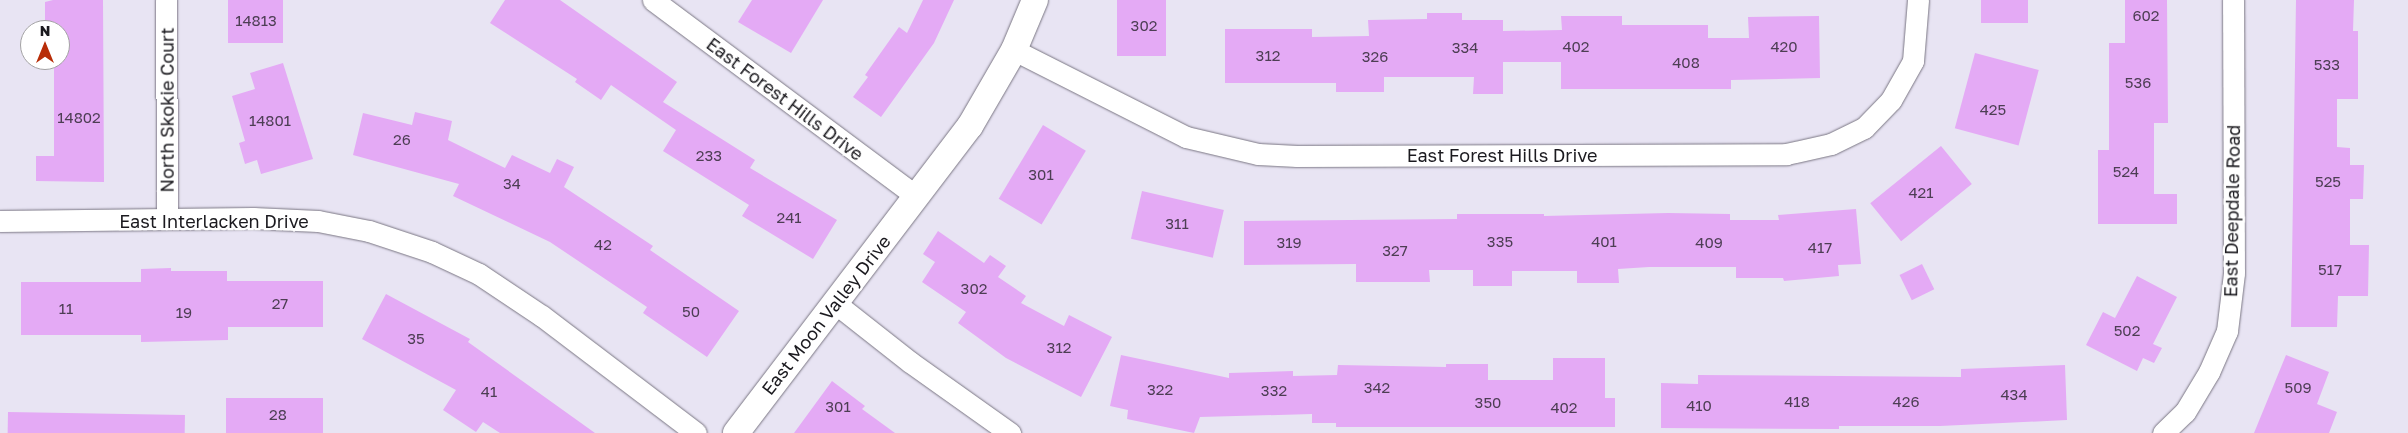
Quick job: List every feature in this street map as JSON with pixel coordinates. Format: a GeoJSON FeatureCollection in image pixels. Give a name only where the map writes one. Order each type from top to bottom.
{"type":"FeatureCollection","features":[{"type":"Feature","properties":{"kind":"street","name":"North Skokie Court"},"geometry":{"type":"LineString","coordinates":[[166,0],[167,219]]}},
{"type":"Feature","properties":{"kind":"street","name":"East Moon Valley Drive"},"geometry":{"type":"LineString","coordinates":[[736,433],[970,126],[1014,50],[1035,0]]}},
{"type":"Feature","properties":{"kind":"street","name":"East Forest Hills Drive"},"geometry":{"type":"LineString","coordinates":[[1014,50],[1186,137],[1258,154],[1297,156],[1786,154],[1831,144],[1864,128],[1891,100],[1913,61],[1918,0]]}},
{"type":"Feature","properties":{"kind":"street","name":"East Deepdale Road"},"geometry":{"type":"LineString","coordinates":[[2163,433],[2185,412],[2209,372],[2227,331],[2234,273],[2233,0]]}},
{"type":"Feature","properties":{"kind":"street","name":"East Forest Hills Drive"},"geometry":{"type":"LineString","coordinates":[[664,3],[917,197]]}},
{"type":"Feature","properties":{"kind":"street","name":"East Interlacken Drive"},"geometry":{"type":"LineString","coordinates":[[0,221],[167,219],[318,221],[369,231],[432,252],[479,274],[542,316],[696,433]]}},
{"type":"Feature","properties":{"kind":"street"},"geometry":{"type":"LineString","coordinates":[[834,303],[1010,433]]}},
{"type":"Feature","properties":{"kind":"building"},"geometry":{"type":"Polygon","coordinates":[[[53,0],[103,0],[104,182],[36,181],[36,156],[54,156],[54,70],[70,70],[70,20],[45,20],[45,2],[53,0]]]}},
{"type":"Feature","properties":{"kind":"building"},"geometry":{"type":"Polygon","coordinates":[[[228,0],[283,0],[283,43],[228,43],[228,0]]]}},
{"type":"Feature","properties":{"kind":"building"},"geometry":{"type":"Polygon","coordinates":[[[505,0],[560,0],[677,82],[663,102],[755,160],[750,168],[837,220],[813,259],[742,216],[749,205],[663,151],[676,130],[611,85],[601,100],[575,82],[577,79],[490,23],[505,0]]]}},
{"type":"Feature","properties":{"kind":"building"},"geometry":{"type":"Polygon","coordinates":[[[752,0],[823,0],[791,53],[738,22],[752,0]]]}},
{"type":"Feature","properties":{"kind":"building"},"geometry":{"type":"Polygon","coordinates":[[[923,0],[954,0],[934,43],[881,117],[853,97],[868,77],[865,75],[899,27],[907,33],[923,0]]]}},
{"type":"Feature","properties":{"kind":"building"},"geometry":{"type":"Polygon","coordinates":[[[1117,0],[1166,0],[1166,56],[1117,56],[1117,0]]]}},
{"type":"Feature","properties":{"kind":"building"},"geometry":{"type":"Polygon","coordinates":[[[1981,0],[2028,0],[2028,23],[1981,23],[1981,0]]]}},
{"type":"Feature","properties":{"kind":"building"},"geometry":{"type":"Polygon","coordinates":[[[2125,0],[2167,0],[2168,123],[2154,123],[2154,194],[2177,194],[2177,224],[2098,224],[2098,150],[2109,150],[2109,43],[2125,43],[2125,0]]]}},
{"type":"Feature","properties":{"kind":"building"},"geometry":{"type":"Polygon","coordinates":[[[2296,0],[2354,0],[2353,31],[2358,31],[2358,99],[2337,99],[2337,147],[2350,148],[2350,165],[2364,165],[2363,199],[2350,199],[2350,245],[2369,245],[2368,296],[2338,296],[2337,327],[2291,327],[2296,0]]]}},
{"type":"Feature","properties":{"kind":"building"},"geometry":{"type":"Polygon","coordinates":[[[1427,13],[1462,13],[1462,20],[1503,20],[1503,31],[1562,30],[1561,16],[1622,16],[1622,25],[1708,25],[1708,38],[1749,38],[1748,17],[1819,16],[1820,78],[1731,80],[1731,89],[1561,89],[1561,62],[1503,62],[1503,94],[1473,94],[1474,77],[1384,77],[1384,92],[1336,92],[1336,83],[1225,83],[1225,29],[1312,29],[1312,37],[1369,36],[1368,20],[1427,19],[1427,13]]]}},
{"type":"Feature","properties":{"kind":"building"},"geometry":{"type":"Polygon","coordinates":[[[1975,53],[2039,70],[2019,145],[1955,128],[1975,53]]]}},
{"type":"Feature","properties":{"kind":"building"},"geometry":{"type":"Polygon","coordinates":[[[283,63],[313,159],[261,174],[257,160],[245,164],[239,143],[245,141],[232,96],[255,89],[250,73],[283,63]]]}},
{"type":"Feature","properties":{"kind":"building"},"geometry":{"type":"Polygon","coordinates":[[[415,112],[452,121],[448,140],[505,168],[512,155],[550,173],[557,159],[574,167],[564,187],[653,246],[650,250],[739,311],[707,357],[643,313],[647,307],[550,242],[453,196],[459,184],[353,155],[363,113],[412,125],[415,112]]]}},
{"type":"Feature","properties":{"kind":"building"},"geometry":{"type":"Polygon","coordinates":[[[1043,125],[1086,151],[1042,224],[999,199],[1043,125]]]}},
{"type":"Feature","properties":{"kind":"building"},"geometry":{"type":"Polygon","coordinates":[[[1941,146],[1972,184],[1901,241],[1870,203],[1941,146]]]}},
{"type":"Feature","properties":{"kind":"building"},"geometry":{"type":"Polygon","coordinates":[[[1142,191],[1224,210],[1213,258],[1131,239],[1142,191]]]}},
{"type":"Feature","properties":{"kind":"building"},"geometry":{"type":"Polygon","coordinates":[[[1856,209],[1861,264],[1838,265],[1839,276],[1784,281],[1783,278],[1736,278],[1736,267],[1649,267],[1618,269],[1619,283],[1577,283],[1577,271],[1512,271],[1512,286],[1473,286],[1473,270],[1429,270],[1430,282],[1356,282],[1356,264],[1244,265],[1244,221],[1457,219],[1457,214],[1544,214],[1544,216],[1668,213],[1730,214],[1730,220],[1779,220],[1778,215],[1856,209]]]}},
{"type":"Feature","properties":{"kind":"building"},"geometry":{"type":"Polygon","coordinates":[[[938,231],[984,263],[990,255],[1006,266],[998,277],[1026,296],[1021,303],[1064,326],[1069,315],[1112,337],[1081,397],[1006,358],[958,323],[966,312],[922,282],[935,262],[923,254],[938,231]]]}},
{"type":"Feature","properties":{"kind":"building"},"geometry":{"type":"Polygon","coordinates":[[[1922,264],[1934,289],[1912,300],[1900,275],[1922,264]]]}},
{"type":"Feature","properties":{"kind":"building"},"geometry":{"type":"Polygon","coordinates":[[[171,268],[171,271],[227,271],[227,281],[323,281],[323,327],[228,327],[228,340],[141,342],[141,335],[21,335],[21,282],[141,282],[141,269],[171,268]]]}},
{"type":"Feature","properties":{"kind":"building"},"geometry":{"type":"Polygon","coordinates":[[[2137,276],[2177,297],[2153,344],[2162,348],[2154,363],[2143,358],[2137,371],[2086,345],[2103,312],[2115,318],[2137,276]]]}},
{"type":"Feature","properties":{"kind":"building"},"geometry":{"type":"Polygon","coordinates":[[[386,294],[470,339],[468,342],[595,433],[500,433],[483,422],[476,432],[443,410],[456,390],[362,339],[386,294]]]}},
{"type":"Feature","properties":{"kind":"building"},"geometry":{"type":"Polygon","coordinates":[[[1121,355],[1229,378],[1229,373],[1293,371],[1293,376],[1337,375],[1338,365],[1446,367],[1446,364],[1488,364],[1488,380],[1553,380],[1553,358],[1605,358],[1605,398],[1615,398],[1615,427],[1336,427],[1336,423],[1312,423],[1312,414],[1200,417],[1194,433],[1127,419],[1128,410],[1110,406],[1121,355]]]}},
{"type":"Feature","properties":{"kind":"building"},"geometry":{"type":"Polygon","coordinates":[[[2286,355],[2329,372],[2317,404],[2337,412],[2329,433],[2254,433],[2286,355]]]}},
{"type":"Feature","properties":{"kind":"building"},"geometry":{"type":"Polygon","coordinates":[[[2065,365],[2067,420],[1940,426],[1839,426],[1839,429],[1661,428],[1661,383],[1698,384],[1698,375],[1961,377],[1961,369],[2065,365]]]}},
{"type":"Feature","properties":{"kind":"building"},"geometry":{"type":"Polygon","coordinates":[[[832,381],[865,406],[862,409],[895,433],[794,433],[832,381]]]}},
{"type":"Feature","properties":{"kind":"building"},"geometry":{"type":"Polygon","coordinates":[[[226,398],[323,398],[323,433],[226,433],[226,398]]]}},
{"type":"Feature","properties":{"kind":"building"},"geometry":{"type":"Polygon","coordinates":[[[8,412],[185,415],[185,433],[8,433],[8,412]]]}}]}
